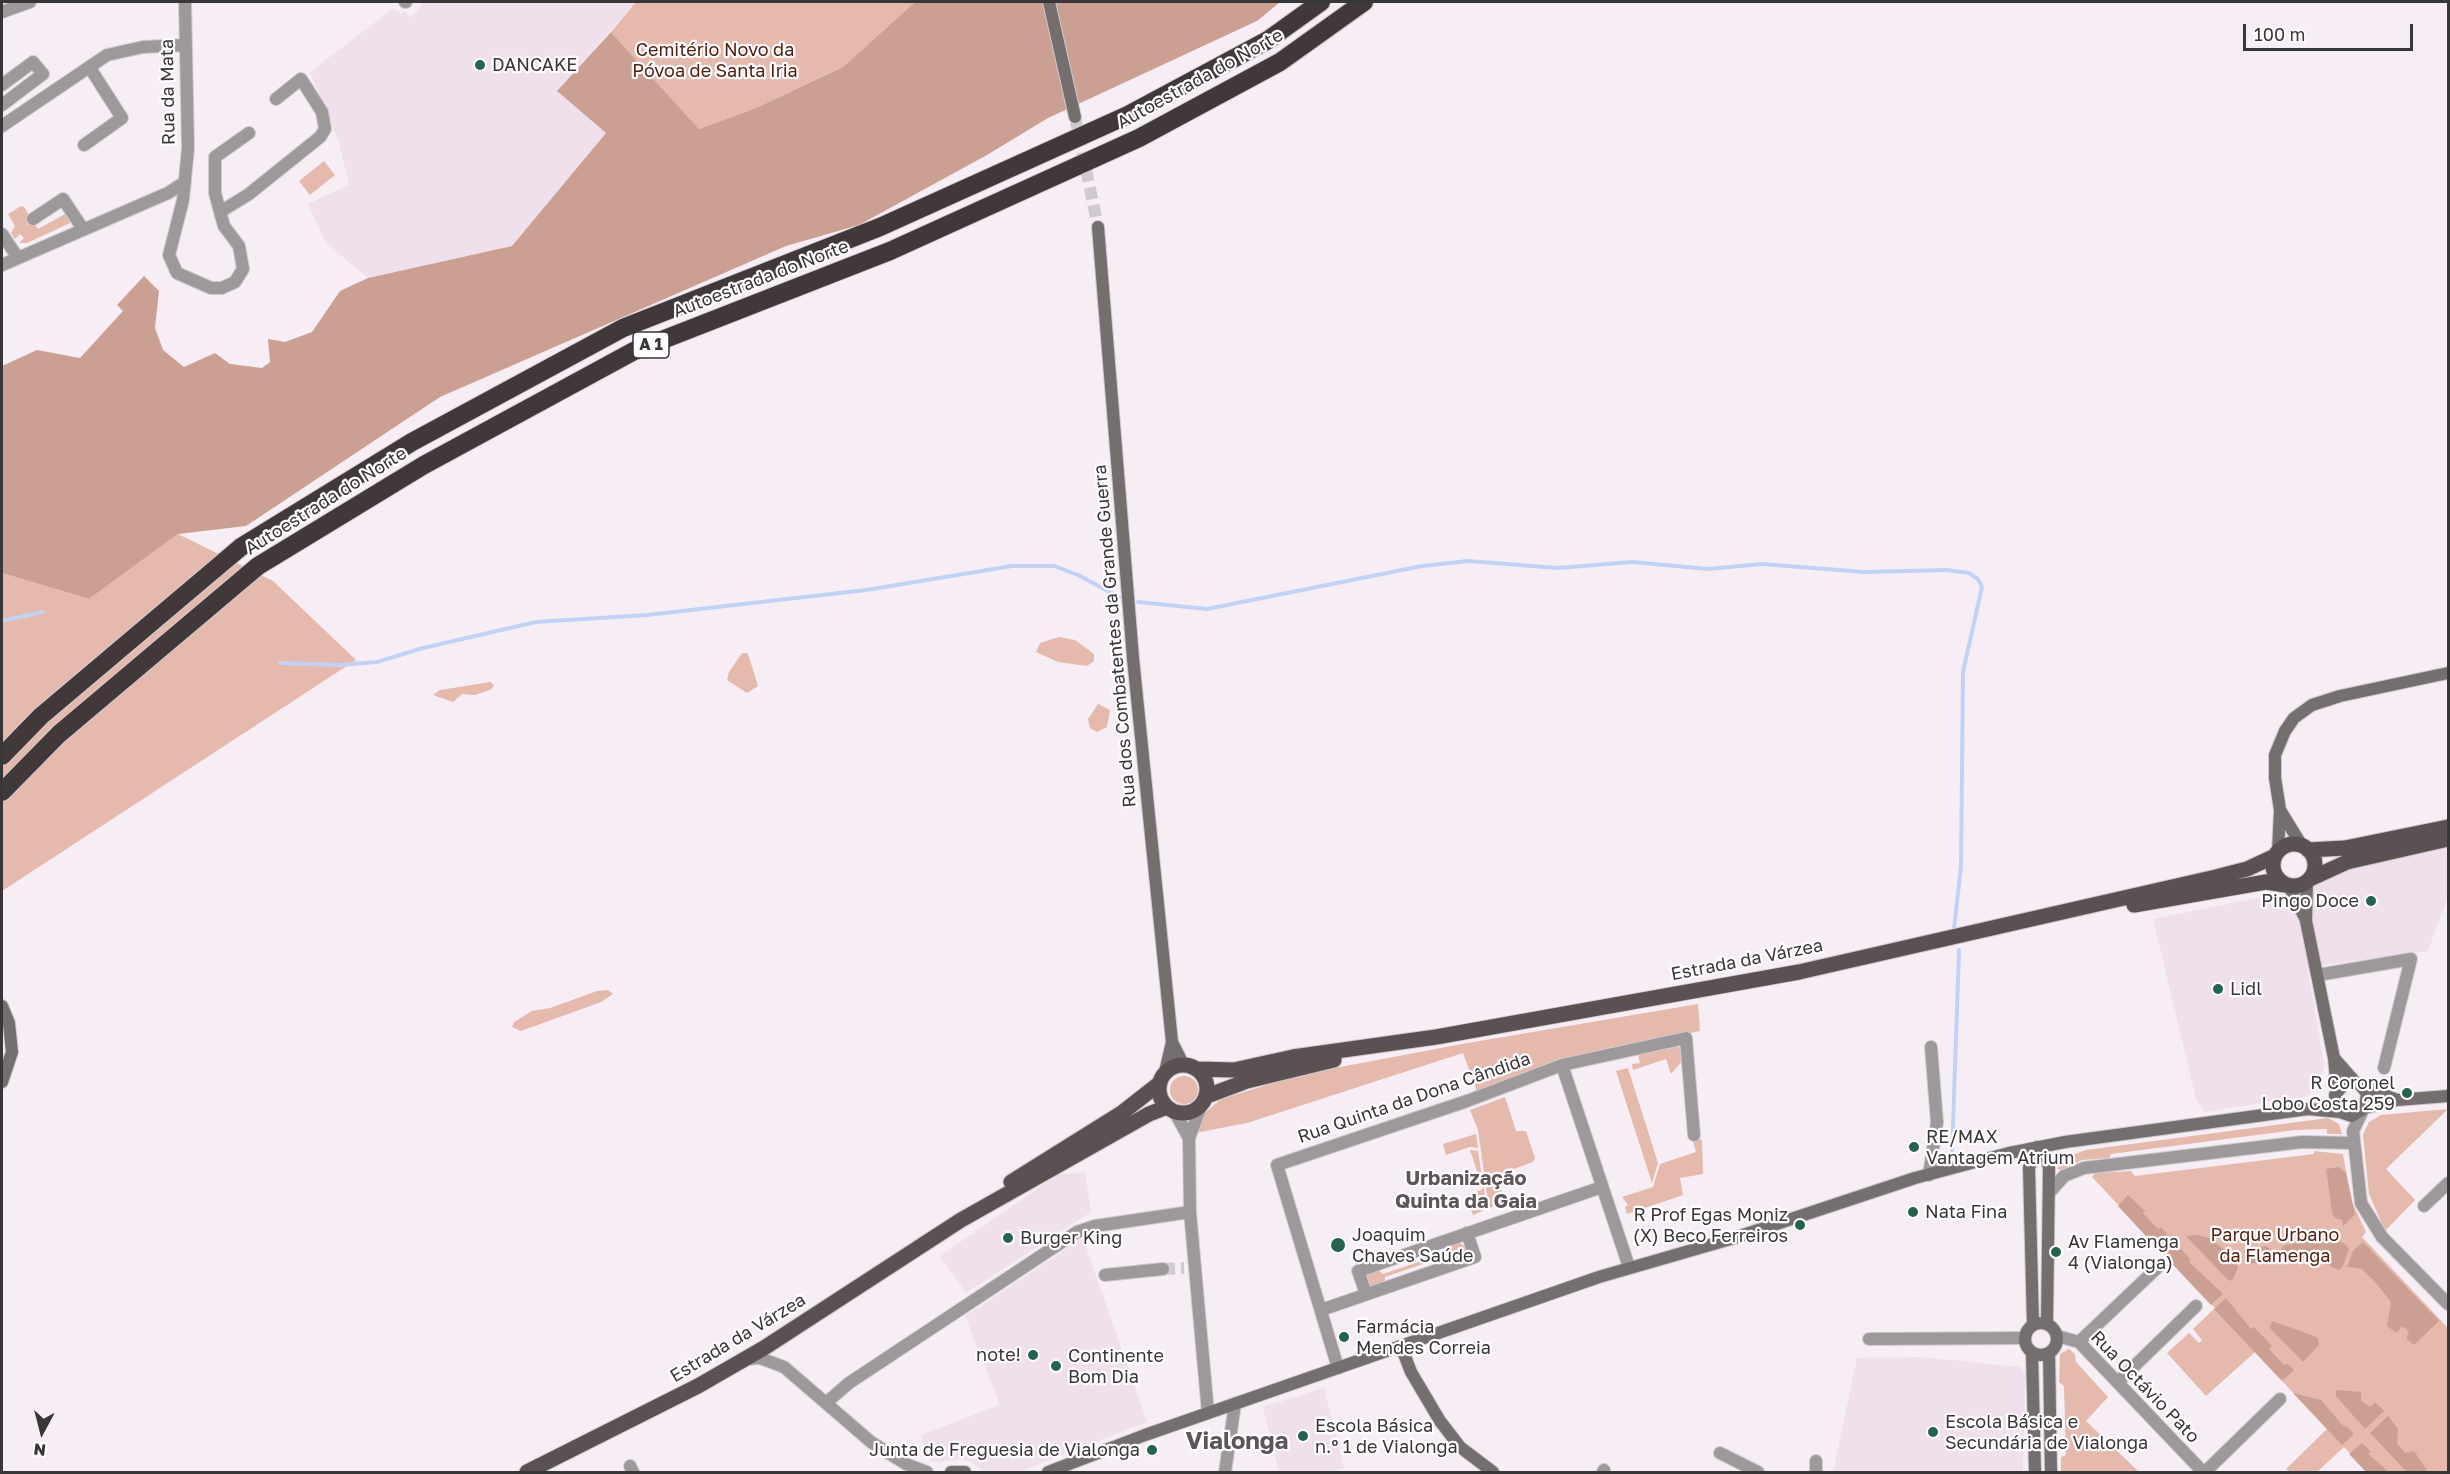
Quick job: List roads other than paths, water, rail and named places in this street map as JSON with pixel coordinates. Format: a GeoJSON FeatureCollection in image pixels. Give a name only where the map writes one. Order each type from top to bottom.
{"type":"FeatureCollection","features":[{"type":"Feature","properties":{"kind":"highway","name":"Autoestrada do Norte"},"geometry":{"type":"LineString","coordinates":[[2,756],[41,716],[241,547],[412,442],[623,328],[880,227],[1128,115],[1268,40],[1321,2]]}},
{"type":"Feature","properties":{"kind":"highway","name":"Autoestrada do Norte"},"geometry":{"type":"LineString","coordinates":[[2,792],[59,734],[258,566],[424,465],[634,351],[890,251],[1139,138],[1280,62],[1364,2]]}},
{"type":"Feature","properties":{"kind":"main road","name":"Estrada da Várzea"},"geometry":{"type":"LineString","coordinates":[[961,1220],[1013,1180],[1123,1112],[1162,1078],[1190,1067],[1234,1070],[1293,1057],[1436,1037],[1799,972],[2062,914],[2247,869],[2289,845],[2305,848],[2345,848],[2448,827]]}},
{"type":"Feature","properties":{"kind":"main road","name":"Estrada da Várzea"},"geometry":{"type":"LineString","coordinates":[[2062,914],[2163,902],[2266,882],[2299,886],[2347,862],[2448,839]]}},
{"type":"Feature","properties":{"kind":"main road"},"geometry":{"type":"LineString","coordinates":[[2305,848],[2314,859],[2315,867],[2308,880]]}},
{"type":"Feature","properties":{"kind":"main road"},"geometry":{"type":"LineString","coordinates":[[2276,854],[2273,868],[2275,875],[2287,885]]}},
{"type":"Feature","properties":{"kind":"main road","name":"Estrada da Várzea"},"geometry":{"type":"LineString","coordinates":[[527,1473],[608,1434],[740,1361],[961,1220],[1149,1114],[1171,1109],[1189,1112],[1204,1100],[1295,1069],[1436,1037]]}},
{"type":"Feature","properties":{"kind":"main road"},"geometry":{"type":"LineString","coordinates":[[1190,1067],[1206,1081],[1204,1100]]}},
{"type":"Feature","properties":{"kind":"main road"},"geometry":{"type":"LineString","coordinates":[[1162,1078],[1160,1094],[1171,1109]]}},
{"type":"Feature","properties":{"kind":"street"},"geometry":{"type":"LineString","coordinates":[[2,12],[30,2]]}},
{"type":"Feature","properties":{"kind":"street","name":"Rua da Mata"},"geometry":{"type":"LineString","coordinates":[[185,2],[189,125],[185,182],[170,255],[177,273],[211,288],[222,288],[235,282],[243,269],[239,246],[224,226],[214,193],[215,157],[249,133]]}},
{"type":"Feature","properties":{"kind":"street"},"geometry":{"type":"LineString","coordinates":[[1049,2],[1075,117]]}},
{"type":"Feature","properties":{"kind":"street"},"geometry":{"type":"LineString","coordinates":[[4,120],[118,51],[185,45]]}},
{"type":"Feature","properties":{"kind":"street"},"geometry":{"type":"LineString","coordinates":[[2,85],[33,62],[43,74],[2,105]]}},
{"type":"Feature","properties":{"kind":"street"},"geometry":{"type":"LineString","coordinates":[[84,145],[122,118],[90,68]]}},
{"type":"Feature","properties":{"kind":"street"},"geometry":{"type":"LineString","coordinates":[[220,212],[230,208],[267,180],[320,137],[325,129],[322,112],[301,79],[276,99]]}},
{"type":"Feature","properties":{"kind":"street"},"geometry":{"type":"LineString","coordinates":[[2,265],[185,182]]}},
{"type":"Feature","properties":{"kind":"street"},"geometry":{"type":"LineString","coordinates":[[33,219],[63,200],[83,229]]}},
{"type":"Feature","properties":{"kind":"street","name":"Rua dos Combatentes da Grande Guerra"},"geometry":{"type":"LineString","coordinates":[[1098,227],[1133,658],[1172,1042],[1162,1078]]}},
{"type":"Feature","properties":{"kind":"street"},"geometry":{"type":"LineString","coordinates":[[2,234],[18,258]]}},
{"type":"Feature","properties":{"kind":"street"},"geometry":{"type":"LineString","coordinates":[[2276,854],[2280,810],[2275,778],[2275,755],[2294,718],[2312,705],[2340,696],[2448,673]]}},
{"type":"Feature","properties":{"kind":"street"},"geometry":{"type":"LineString","coordinates":[[2280,810],[2305,848]]}},
{"type":"Feature","properties":{"kind":"street"},"geometry":{"type":"LineString","coordinates":[[2306,921],[2308,880]]}},
{"type":"Feature","properties":{"kind":"street"},"geometry":{"type":"LineString","coordinates":[[2287,885],[2306,921],[2334,1058],[2336,1105],[2353,1137],[2361,1203],[2369,1220],[2382,1237],[2448,1304]]}},
{"type":"Feature","properties":{"kind":"street"},"geometry":{"type":"LineString","coordinates":[[2318,975],[2411,959],[2384,1068]]}},
{"type":"Feature","properties":{"kind":"street"},"geometry":{"type":"LineString","coordinates":[[2,1006],[9,1023],[12,1052],[2,1082]]}},
{"type":"Feature","properties":{"kind":"street","name":"Rua Quinta da Dona Cândida"},"geometry":{"type":"LineString","coordinates":[[1321,1310],[1277,1165],[1445,1109],[1562,1065],[1686,1038],[1694,1135]]}},
{"type":"Feature","properties":{"kind":"street","name":"Rua dos Combatentes da Grande Guerra"},"geometry":{"type":"LineString","coordinates":[[1172,1042],[1190,1067]]}},
{"type":"Feature","properties":{"kind":"street"},"geometry":{"type":"LineString","coordinates":[[1929,1175],[1937,1122],[1931,1047]]}},
{"type":"Feature","properties":{"kind":"street"},"geometry":{"type":"LineString","coordinates":[[2334,1058],[2368,1098],[2353,1137]]}},
{"type":"Feature","properties":{"kind":"street"},"geometry":{"type":"LineString","coordinates":[[1562,1065],[1629,1267]]}},
{"type":"Feature","properties":{"kind":"street"},"geometry":{"type":"LineString","coordinates":[[2308,1109],[2336,1092],[2345,1083],[2358,1084],[2397,1100]]}},
{"type":"Feature","properties":{"kind":"street"},"geometry":{"type":"LineString","coordinates":[[1048,1473],[1208,1413],[1629,1267],[1734,1238],[1929,1175],[2008,1153],[2065,1142],[2308,1109],[2352,1116],[2397,1100],[2448,1096]]}},
{"type":"Feature","properties":{"kind":"street"},"geometry":{"type":"LineString","coordinates":[[1204,1100],[1188,1138],[1189,1267],[1208,1413]]}},
{"type":"Feature","properties":{"kind":"street"},"geometry":{"type":"LineString","coordinates":[[1171,1109],[1188,1138]]}},
{"type":"Feature","properties":{"kind":"street"},"geometry":{"type":"LineString","coordinates":[[2049,1193],[2064,1176],[2084,1168],[2353,1137]]}},
{"type":"Feature","properties":{"kind":"street"},"geometry":{"type":"LineString","coordinates":[[2049,1168],[2065,1142]]}},
{"type":"Feature","properties":{"kind":"street"},"geometry":{"type":"LineString","coordinates":[[2024,1338],[2033,1325],[2029,1168],[2037,1147]]}},
{"type":"Feature","properties":{"kind":"street"},"geometry":{"type":"LineString","coordinates":[[2024,1338],[2032,1353],[2041,1355],[2049,1353],[2056,1346],[2057,1336],[2047,1324],[2049,1168],[2047,1160],[2037,1147]]}},
{"type":"Feature","properties":{"kind":"street"},"geometry":{"type":"LineString","coordinates":[[2008,1153],[2019,1157],[2029,1168]]}},
{"type":"Feature","properties":{"kind":"street"},"geometry":{"type":"LineString","coordinates":[[2424,1206],[2448,1183]]}},
{"type":"Feature","properties":{"kind":"street"},"geometry":{"type":"LineString","coordinates":[[1366,1294],[1358,1271],[1602,1187]]}},
{"type":"Feature","properties":{"kind":"street"},"geometry":{"type":"LineString","coordinates":[[826,1403],[849,1383],[1077,1232],[1095,1226],[1190,1212]]}},
{"type":"Feature","properties":{"kind":"street"},"geometry":{"type":"LineString","coordinates":[[1338,1368],[1321,1310],[1475,1257],[1467,1233]]}},
{"type":"Feature","properties":{"kind":"street"},"geometry":{"type":"LineString","coordinates":[[2079,1342],[2157,1268]]}},
{"type":"Feature","properties":{"kind":"street"},"geometry":{"type":"LineString","coordinates":[[1105,1275],[1162,1269]]}},
{"type":"Feature","properties":{"kind":"street"},"geometry":{"type":"LineString","coordinates":[[2118,1382],[2196,1306]]}},
{"type":"Feature","properties":{"kind":"street"},"geometry":{"type":"LineString","coordinates":[[2033,1325],[2047,1324]]}},
{"type":"Feature","properties":{"kind":"street"},"geometry":{"type":"LineString","coordinates":[[783,1335],[778,1354],[784,1367]]}},
{"type":"Feature","properties":{"kind":"street","name":"Rua Octávio Pato"},"geometry":{"type":"LineString","coordinates":[[2057,1336],[2079,1342],[2204,1473]]}},
{"type":"Feature","properties":{"kind":"street"},"geometry":{"type":"LineString","coordinates":[[1869,1340],[2024,1338]]}},
{"type":"Feature","properties":{"kind":"street"},"geometry":{"type":"LineString","coordinates":[[1401,1346],[1411,1372],[1440,1421],[1460,1447],[1493,1473]]}},
{"type":"Feature","properties":{"kind":"street"},"geometry":{"type":"LineString","coordinates":[[2032,1353],[2035,1473]]}},
{"type":"Feature","properties":{"kind":"street"},"geometry":{"type":"LineString","coordinates":[[2049,1353],[2051,1473]]}},
{"type":"Feature","properties":{"kind":"street"},"geometry":{"type":"LineString","coordinates":[[740,1361],[760,1358],[784,1367],[884,1451],[927,1473]]}},
{"type":"Feature","properties":{"kind":"street"},"geometry":{"type":"LineString","coordinates":[[2204,1473],[2280,1399]]}},
{"type":"Feature","properties":{"kind":"street"},"geometry":{"type":"LineString","coordinates":[[1225,1473],[1235,1404]]}},
{"type":"Feature","properties":{"kind":"street"},"geometry":{"type":"LineString","coordinates":[[1720,1453],[1758,1473]]}},
{"type":"Feature","properties":{"kind":"street"},"geometry":{"type":"LineString","coordinates":[[951,1473],[965,1473]]}},
{"type":"Feature","properties":{"kind":"waterway"},"geometry":{"type":"LineString","coordinates":[[1138,602],[1207,609],[1422,566],[1468,561],[1558,568],[1632,562],[1708,569],[1762,564],[1864,572],[1947,570],[1969,573],[1978,579],[1982,587],[1963,672],[1961,866],[1954,929]]}},
{"type":"Feature","properties":{"kind":"waterway"},"geometry":{"type":"LineString","coordinates":[[280,663],[340,665],[377,662],[423,648],[536,622],[647,615],[866,590],[1012,566],[1054,566],[1078,575],[1119,597]]}},
{"type":"Feature","properties":{"kind":"waterway"},"geometry":{"type":"LineString","coordinates":[[2,621],[43,612]]}},
{"type":"Feature","properties":{"kind":"waterway"},"geometry":{"type":"LineString","coordinates":[[1952,1155],[1959,950]]}},
{"type":"Feature","properties":{"kind":"tunnel"},"geometry":{"type":"LineString","coordinates":[[1075,117],[1098,227]]}},
{"type":"Feature","properties":{"kind":"tunnel"},"geometry":{"type":"LineString","coordinates":[[1163,1269],[1184,1268]]}},
{"type":"Feature","properties":{"kind":"place","name":"DANCAKE"},"geometry":{"type":"Point","coordinates":[480,65]}},
{"type":"Feature","properties":{"kind":"place","name":"Pingo Doce"},"geometry":{"type":"Point","coordinates":[2371,901]}},
{"type":"Feature","properties":{"kind":"place","name":"Lidl"},"geometry":{"type":"Point","coordinates":[2218,989]}},
{"type":"Feature","properties":{"kind":"place","name":"R Coronel Lobo Costa 259"},"geometry":{"type":"Point","coordinates":[2407,1093]}},
{"type":"Feature","properties":{"kind":"place","name":"RE/MAX Vantagem Atrium"},"geometry":{"type":"Point","coordinates":[1914,1147]}},
{"type":"Feature","properties":{"kind":"place","name":"Nata Fina"},"geometry":{"type":"Point","coordinates":[1913,1212]}},
{"type":"Feature","properties":{"kind":"place","name":"R Prof Egas Moniz (X) Beco Ferreiros"},"geometry":{"type":"Point","coordinates":[1800,1225]}},
{"type":"Feature","properties":{"kind":"place","name":"Burger King"},"geometry":{"type":"Point","coordinates":[1008,1238]}},
{"type":"Feature","properties":{"kind":"place","name":"Joaquim Chaves Saúde"},"geometry":{"type":"Point","coordinates":[1338,1245]}},
{"type":"Feature","properties":{"kind":"place","name":"Av Flamenga 4 (Vialonga)"},"geometry":{"type":"Point","coordinates":[2056,1252]}},
{"type":"Feature","properties":{"kind":"place","name":"Farmácia Mendes Correia"},"geometry":{"type":"Point","coordinates":[1344,1337]}},
{"type":"Feature","properties":{"kind":"place","name":"note!"},"geometry":{"type":"Point","coordinates":[1033,1355]}},
{"type":"Feature","properties":{"kind":"place","name":"Continente Bom Dia"},"geometry":{"type":"Point","coordinates":[1056,1366]}},
{"type":"Feature","properties":{"kind":"place","name":"Escola Básica e Secundária de Vialonga"},"geometry":{"type":"Point","coordinates":[1933,1432]}},
{"type":"Feature","properties":{"kind":"place","name":"Escola Básica n.º 1 de Vialonga"},"geometry":{"type":"Point","coordinates":[1303,1436]}},
{"type":"Feature","properties":{"kind":"place","name":"Junta de Freguesia de Vialonga"},"geometry":{"type":"Point","coordinates":[1152,1450]}},
{"type":"Feature","properties":{"kind":"district","name":"Urbanização Quinta da Gaia"},"geometry":{"type":"Point","coordinates":[1466,1190]}},
{"type":"Feature","properties":{"kind":"district","name":"Vialonga"},"geometry":{"type":"Point","coordinates":[1237,1441]}},
{"type":"Feature","properties":{"kind":"park label","name":"Cemitério Novo da Póvoa de Santa Iria"},"geometry":{"type":"Point","coordinates":[715,60]}},
{"type":"Feature","properties":{"kind":"park label","name":"Parque Urbano da Flamenga"},"geometry":{"type":"Point","coordinates":[2275,1245]}}]}
